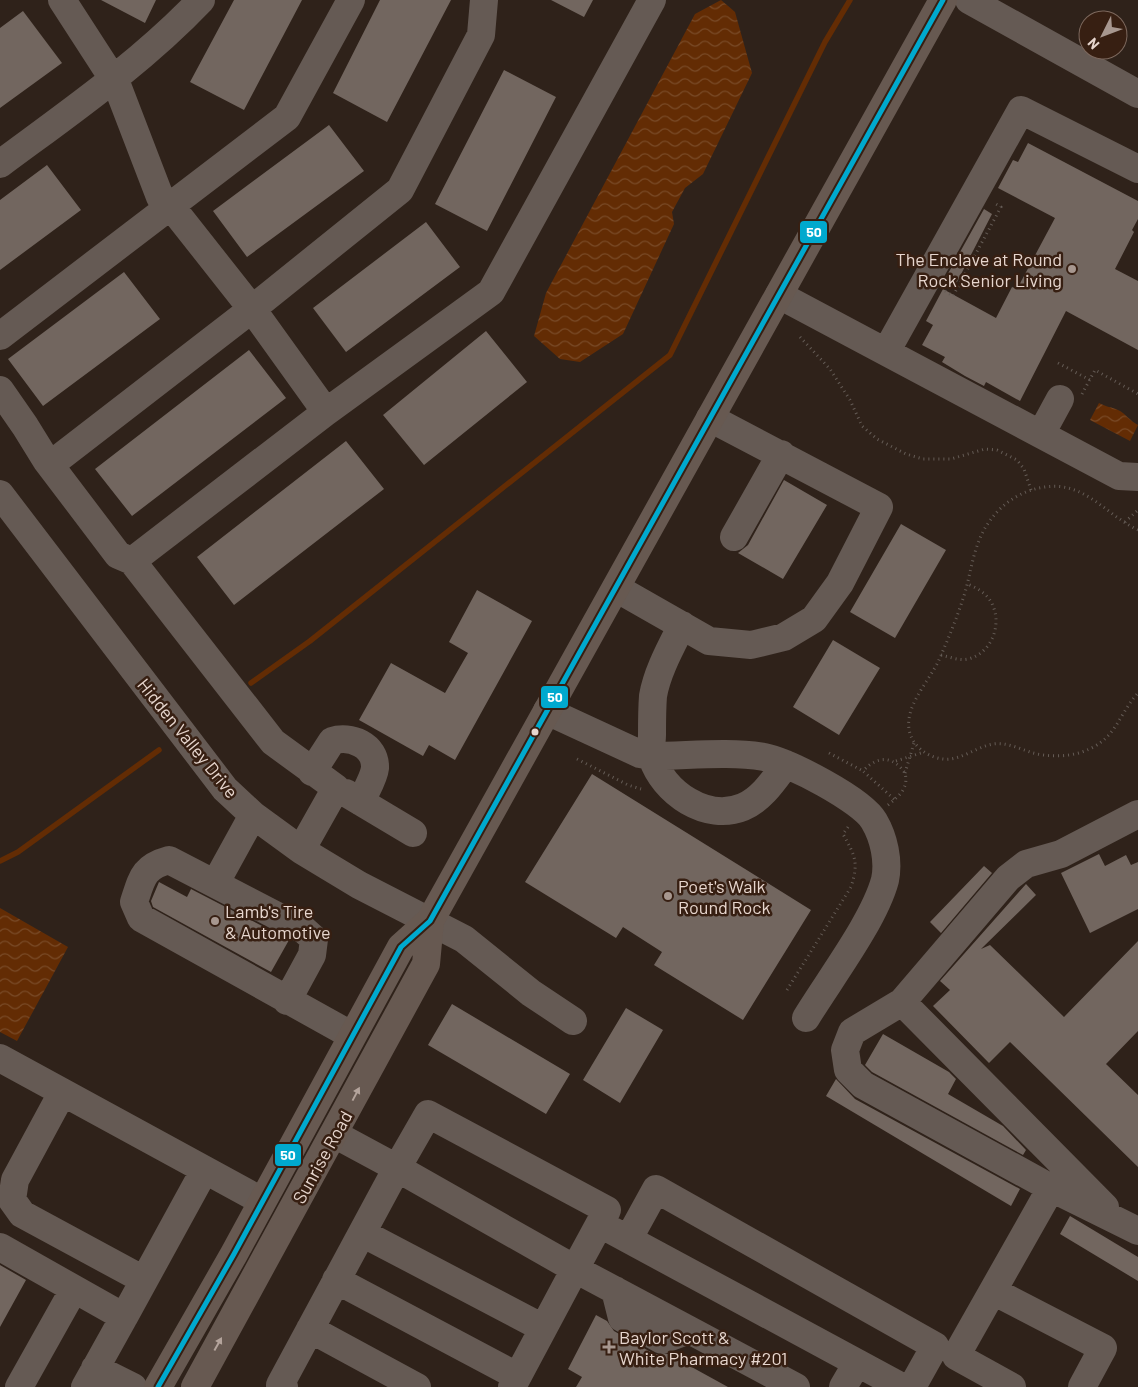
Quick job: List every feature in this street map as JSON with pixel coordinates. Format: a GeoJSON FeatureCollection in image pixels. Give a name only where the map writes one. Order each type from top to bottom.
{"type":"FeatureCollection","features":[{"type":"Feature","properties":{"kind":"main road","name":"Sunrise Road"},"geometry":{"type":"LineString","coordinates":[[158,1387],[401,947],[430,921],[943,0]]}},
{"type":"Feature","properties":{"kind":"main road","name":"Sunrise Road"},"geometry":{"type":"LineString","coordinates":[[194,1387],[426,964],[430,921]]}},
{"type":"Feature","properties":{"kind":"street"},"geometry":{"type":"LineString","coordinates":[[62,0],[114,80],[160,197],[252,309],[326,412]]}},
{"type":"Feature","properties":{"kind":"street"},"geometry":{"type":"LineString","coordinates":[[0,164],[114,80],[173,30],[200,0]]}},
{"type":"Feature","properties":{"kind":"street"},"geometry":{"type":"LineString","coordinates":[[0,336],[287,117],[351,0]]}},
{"type":"Feature","properties":{"kind":"street"},"geometry":{"type":"LineString","coordinates":[[50,465],[252,309],[400,190],[481,35],[484,0]]}},
{"type":"Feature","properties":{"kind":"street"},"geometry":{"type":"LineString","coordinates":[[132,561],[326,412],[491,292],[652,0]]}},
{"type":"Feature","properties":{"kind":"street"},"geometry":{"type":"LineString","coordinates":[[969,0],[1138,94]]}},
{"type":"Feature","properties":{"kind":"street"},"geometry":{"type":"LineString","coordinates":[[886,352],[1021,110],[1138,169]]}},
{"type":"Feature","properties":{"kind":"street"},"geometry":{"type":"LineString","coordinates":[[779,295],[1119,476],[1138,477]]}},
{"type":"Feature","properties":{"kind":"street"},"geometry":{"type":"LineString","coordinates":[[0,390],[50,465],[118,555],[132,561],[273,742],[336,788],[413,832]]}},
{"type":"Feature","properties":{"kind":"street"},"geometry":{"type":"LineString","coordinates":[[1041,434],[1071,397]]}},
{"type":"Feature","properties":{"kind":"street"},"geometry":{"type":"LineString","coordinates":[[616,588],[710,641],[751,645],[784,637],[814,619],[840,582],[879,508],[781,454],[710,418]]}},
{"type":"Feature","properties":{"kind":"street"},"geometry":{"type":"LineString","coordinates":[[734,537],[781,454]]}},
{"type":"Feature","properties":{"kind":"street","name":"Hidden Valley Drive"},"geometry":{"type":"LineString","coordinates":[[0,494],[214,774],[226,789],[253,815],[301,850],[359,885],[464,940],[531,993],[574,1021]]}},
{"type":"Feature","properties":{"kind":"street"},"geometry":{"type":"LineString","coordinates":[[682,625],[668,653],[654,695],[651,756],[664,779],[682,797],[695,806],[714,812],[731,811],[744,807],[762,794],[786,764]]}},
{"type":"Feature","properties":{"kind":"street"},"geometry":{"type":"LineString","coordinates":[[547,711],[640,754],[651,756],[744,755],[766,758],[786,764],[828,786],[858,805],[873,820],[886,854],[885,879],[870,915],[806,1018]]}},
{"type":"Feature","properties":{"kind":"street"},"geometry":{"type":"LineString","coordinates":[[312,772],[332,741],[343,738],[359,742],[374,758],[375,770],[361,802]]}},
{"type":"Feature","properties":{"kind":"street"},"geometry":{"type":"LineString","coordinates":[[301,850],[336,788]]}},
{"type":"Feature","properties":{"kind":"street"},"geometry":{"type":"LineString","coordinates":[[1129,1227],[1051,1188],[863,1085],[848,1070],[845,1050],[852,1032],[902,1002],[1008,878],[1026,864],[1062,854],[1138,814]]}},
{"type":"Feature","properties":{"kind":"street"},"geometry":{"type":"LineString","coordinates":[[214,884],[253,815]]}},
{"type":"Feature","properties":{"kind":"street"},"geometry":{"type":"LineString","coordinates":[[287,1001],[312,955],[314,939],[304,930],[169,860],[153,864],[143,877],[134,902],[141,918],[287,1001],[351,1035]]}},
{"type":"Feature","properties":{"kind":"street"},"geometry":{"type":"LineString","coordinates":[[902,1002],[1129,1227]]}},
{"type":"Feature","properties":{"kind":"street"},"geometry":{"type":"LineString","coordinates":[[0,1058],[262,1201]]}},
{"type":"Feature","properties":{"kind":"street"},"geometry":{"type":"LineString","coordinates":[[62,1092],[15,1180],[12,1200],[22,1214],[144,1280]]}},
{"type":"Feature","properties":{"kind":"street"},"geometry":{"type":"LineString","coordinates":[[281,1386],[336,1280],[428,1114],[607,1210],[514,1381],[336,1280]]}},
{"type":"Feature","properties":{"kind":"street"},"geometry":{"type":"LineString","coordinates":[[334,1134],[575,1269],[796,1387]]}},
{"type":"Feature","properties":{"kind":"street"},"geometry":{"type":"LineString","coordinates":[[133,1387],[90,1378],[204,1171]]}},
{"type":"Feature","properties":{"kind":"street"},"geometry":{"type":"LineString","coordinates":[[912,1387],[946,1351],[993,1291],[1051,1188]]}},
{"type":"Feature","properties":{"kind":"street"},"geometry":{"type":"LineString","coordinates":[[629,1238],[656,1189],[1012,1387]]}},
{"type":"Feature","properties":{"kind":"street"},"geometry":{"type":"LineString","coordinates":[[600,1224],[902,1387]]}},
{"type":"Feature","properties":{"kind":"street"},"geometry":{"type":"LineString","coordinates":[[362,1233],[543,1328]]}},
{"type":"Feature","properties":{"kind":"street"},"geometry":{"type":"LineString","coordinates":[[0,1247],[124,1316]]}},
{"type":"Feature","properties":{"kind":"street"},"geometry":{"type":"LineString","coordinates":[[19,1387],[74,1289]]}},
{"type":"Feature","properties":{"kind":"street"},"geometry":{"type":"LineString","coordinates":[[993,1291],[1103,1348],[1082,1387]]}},
{"type":"Feature","properties":{"kind":"street"},"geometry":{"type":"LineString","coordinates":[[310,1329],[417,1387]]}},
{"type":"Feature","properties":{"kind":"street"},"geometry":{"type":"LineString","coordinates":[[843,1387],[857,1363]]}},
{"type":"Feature","properties":{"kind":"path"},"geometry":{"type":"LineString","coordinates":[[939,288],[953,296],[958,288],[1001,207],[987,199]]}},
{"type":"Feature","properties":{"kind":"path"},"geometry":{"type":"LineString","coordinates":[[800,337],[830,369],[850,400],[862,426],[877,438],[906,454],[923,459],[951,458],[985,449],[997,450],[1017,460],[1024,470],[1031,490]]}},
{"type":"Feature","properties":{"kind":"path"},"geometry":{"type":"LineString","coordinates":[[1058,363],[1090,380]]}},
{"type":"Feature","properties":{"kind":"path"},"geometry":{"type":"LineString","coordinates":[[1071,397],[1090,380],[1096,370],[1138,394]]}},
{"type":"Feature","properties":{"kind":"path"},"geometry":{"type":"LineString","coordinates":[[829,753],[863,771],[895,800],[905,788],[905,773],[914,742],[909,721],[911,708],[941,655],[952,630],[980,536],[989,521],[1002,506],[1031,490],[1047,486],[1064,487],[1079,490],[1138,530]]}},
{"type":"Feature","properties":{"kind":"path"},"geometry":{"type":"LineString","coordinates":[[1125,522],[1138,510]]}},
{"type":"Feature","properties":{"kind":"path"},"geometry":{"type":"LineString","coordinates":[[941,655],[966,659],[978,655],[988,646],[993,638],[996,615],[993,605],[983,592],[967,584]]}},
{"type":"Feature","properties":{"kind":"path"},"geometry":{"type":"LineString","coordinates":[[914,742],[924,752],[942,759],[951,759],[978,748],[1003,744],[1048,755],[1082,752],[1112,733],[1138,694]]}},
{"type":"Feature","properties":{"kind":"path"},"geometry":{"type":"LineString","coordinates":[[895,762],[924,752]]}},
{"type":"Feature","properties":{"kind":"path"},"geometry":{"type":"LineString","coordinates":[[863,771],[878,760],[886,758],[895,762],[905,773]]}},
{"type":"Feature","properties":{"kind":"path"},"geometry":{"type":"LineString","coordinates":[[787,990],[851,887],[856,871],[855,857],[843,834],[855,822]]}},
{"type":"Feature","properties":{"kind":"water"},"geometry":{"type":"Polygon","coordinates":[[[721,0],[735,12],[752,73],[703,174],[685,188],[672,212],[674,224],[623,334],[580,362],[560,359],[534,336],[546,293],[695,14],[721,0]]]}},
{"type":"Feature","properties":{"kind":"water"},"geometry":{"type":"Polygon","coordinates":[[[1099,403],[1121,411],[1138,425],[1130,441],[1090,420],[1099,403]]]}},
{"type":"Feature","properties":{"kind":"water"},"geometry":{"type":"Polygon","coordinates":[[[0,908],[68,947],[17,1041],[0,1032],[0,908]]]}},
{"type":"Feature","properties":{"kind":"building"},"geometry":{"type":"Polygon","coordinates":[[[101,0],[156,0],[145,23],[101,0]]]}},
{"type":"Feature","properties":{"kind":"building"},"geometry":{"type":"Polygon","coordinates":[[[234,0],[302,0],[244,110],[190,82],[234,0]]]}},
{"type":"Feature","properties":{"kind":"building"},"geometry":{"type":"Polygon","coordinates":[[[380,0],[451,0],[387,122],[333,93],[380,0]]]}},
{"type":"Feature","properties":{"kind":"building"},"geometry":{"type":"Polygon","coordinates":[[[551,0],[593,0],[584,17],[551,0]]]}},
{"type":"Feature","properties":{"kind":"building"},"geometry":{"type":"Polygon","coordinates":[[[23,11],[62,63],[0,108],[0,28],[23,11]]]}},
{"type":"Feature","properties":{"kind":"building"},"geometry":{"type":"Polygon","coordinates":[[[504,70],[556,97],[487,231],[435,204],[504,70]]]}},
{"type":"Feature","properties":{"kind":"building"},"geometry":{"type":"Polygon","coordinates":[[[329,125],[364,171],[247,257],[213,211],[329,125]]]}},
{"type":"Feature","properties":{"kind":"building","name":"The Enclave at Round Rock Senior Living"},"geometry":{"type":"Polygon","coordinates":[[[1028,143],[1138,201],[1138,219],[1132,230],[1134,232],[1115,269],[1138,281],[1138,350],[1066,311],[1020,401],[986,382],[984,386],[965,376],[942,362],[945,357],[922,345],[933,325],[926,321],[943,289],[996,318],[1012,287],[1017,289],[1055,218],[998,188],[1013,160],[1018,162],[1028,143]]]}},
{"type":"Feature","properties":{"kind":"building"},"geometry":{"type":"Polygon","coordinates":[[[47,165],[81,210],[0,270],[0,200],[47,165]]]}},
{"type":"Feature","properties":{"kind":"building"},"geometry":{"type":"Polygon","coordinates":[[[984,209],[992,214],[956,284],[945,279],[984,209]]]}},
{"type":"Feature","properties":{"kind":"building"},"geometry":{"type":"Polygon","coordinates":[[[426,222],[460,267],[346,352],[313,308],[426,222]]]}},
{"type":"Feature","properties":{"kind":"building"},"geometry":{"type":"Polygon","coordinates":[[[124,272],[160,319],[43,406],[8,359],[124,272]]]}},
{"type":"Feature","properties":{"kind":"building"},"geometry":{"type":"Polygon","coordinates":[[[486,331],[527,382],[424,465],[383,415],[486,331]]]}},
{"type":"Feature","properties":{"kind":"building"},"geometry":{"type":"Polygon","coordinates":[[[249,350],[286,398],[132,516],[95,469],[249,350]]]}},
{"type":"Feature","properties":{"kind":"building"},"geometry":{"type":"Polygon","coordinates":[[[346,441],[384,489],[234,605],[197,557],[346,441]]]}},
{"type":"Feature","properties":{"kind":"building"},"geometry":{"type":"Polygon","coordinates":[[[784,480],[827,505],[783,579],[738,553],[748,545],[784,480]]]}},
{"type":"Feature","properties":{"kind":"building"},"geometry":{"type":"Polygon","coordinates":[[[901,524],[946,550],[895,638],[850,612],[901,524]]]}},
{"type":"Feature","properties":{"kind":"building"},"geometry":{"type":"Polygon","coordinates":[[[477,590],[532,621],[455,760],[429,745],[423,756],[359,720],[391,663],[445,693],[468,653],[449,642],[477,590]]]}},
{"type":"Feature","properties":{"kind":"building"},"geometry":{"type":"Polygon","coordinates":[[[833,640],[880,668],[839,735],[793,707],[833,640]]]}},
{"type":"Feature","properties":{"kind":"building","name":"Poet's Walk Round Rock"},"geometry":{"type":"Polygon","coordinates":[[[592,774],[811,910],[743,1020],[654,965],[662,952],[623,927],[616,938],[525,882],[592,774]]]}},
{"type":"Feature","properties":{"kind":"building"},"geometry":{"type":"Polygon","coordinates":[[[1099,854],[1105,866],[1126,855],[1131,865],[1138,862],[1138,909],[1090,933],[1061,873],[1099,854]]]}},
{"type":"Feature","properties":{"kind":"building"},"geometry":{"type":"Polygon","coordinates":[[[984,866],[992,873],[941,933],[930,922],[984,866]]]}},
{"type":"Feature","properties":{"kind":"building","name":"Lamb's Tire & Automotive"},"geometry":{"type":"Polygon","coordinates":[[[159,882],[187,897],[191,889],[289,940],[271,972],[153,907],[151,901],[159,882]]]}},
{"type":"Feature","properties":{"kind":"building"},"geometry":{"type":"Polygon","coordinates":[[[1026,884],[1036,895],[981,949],[990,945],[1064,1017],[1138,941],[1138,1031],[1106,1064],[1138,1095],[1138,1167],[1010,1042],[989,1063],[933,1006],[950,990],[940,981],[1026,884]]]}},
{"type":"Feature","properties":{"kind":"building"},"geometry":{"type":"Polygon","coordinates":[[[452,1004],[570,1074],[546,1114],[428,1045],[452,1004]]]}},
{"type":"Feature","properties":{"kind":"building"},"geometry":{"type":"Polygon","coordinates":[[[626,1008],[663,1030],[620,1103],[583,1080],[626,1008]]]}},
{"type":"Feature","properties":{"kind":"building"},"geometry":{"type":"Polygon","coordinates":[[[883,1034],[949,1072],[956,1079],[948,1094],[1003,1126],[1026,1150],[1023,1155],[872,1072],[865,1065],[883,1034]]]}},
{"type":"Feature","properties":{"kind":"building"},"geometry":{"type":"Polygon","coordinates":[[[836,1079],[855,1099],[1020,1189],[1011,1206],[826,1096],[836,1079]]]}},
{"type":"Feature","properties":{"kind":"building"},"geometry":{"type":"Polygon","coordinates":[[[1070,1216],[1138,1257],[1138,1281],[1060,1234],[1070,1216]]]}},
{"type":"Feature","properties":{"kind":"building"},"geometry":{"type":"Polygon","coordinates":[[[0,1265],[26,1280],[0,1327],[0,1265]]]}},
{"type":"Feature","properties":{"kind":"building"},"geometry":{"type":"Polygon","coordinates":[[[596,1315],[607,1321],[614,1331],[654,1354],[668,1354],[728,1387],[576,1387],[582,1377],[568,1369],[596,1315]]]}},
{"type":"Feature","properties":{"kind":"waterway"},"geometry":{"type":"LineString","coordinates":[[251,683],[310,641],[670,355],[825,42],[850,0]]}},
{"type":"Feature","properties":{"kind":"waterway"},"geometry":{"type":"LineString","coordinates":[[0,861],[18,852],[159,750]]}},
{"type":"Feature","properties":{"kind":"transit line","name":"50"},"geometry":{"type":"LineString","coordinates":[[158,1387],[234,1254],[401,947],[430,921],[943,0]]}},
{"type":"Feature","properties":{"kind":"place","name":"The Enclave at Round Rock Senior Living"},"geometry":{"type":"Point","coordinates":[1072,269]}},
{"type":"Feature","properties":{"kind":"place","name":"Poet's Walk Round Rock"},"geometry":{"type":"Point","coordinates":[668,896]}},
{"type":"Feature","properties":{"kind":"place","name":"Lamb's Tire & Automotive"},"geometry":{"type":"Point","coordinates":[215,921]}},
{"type":"Feature","properties":{"kind":"place","name":"Baylor Scott & White Pharmacy #201"},"geometry":{"type":"Point","coordinates":[609,1347]}}]}
